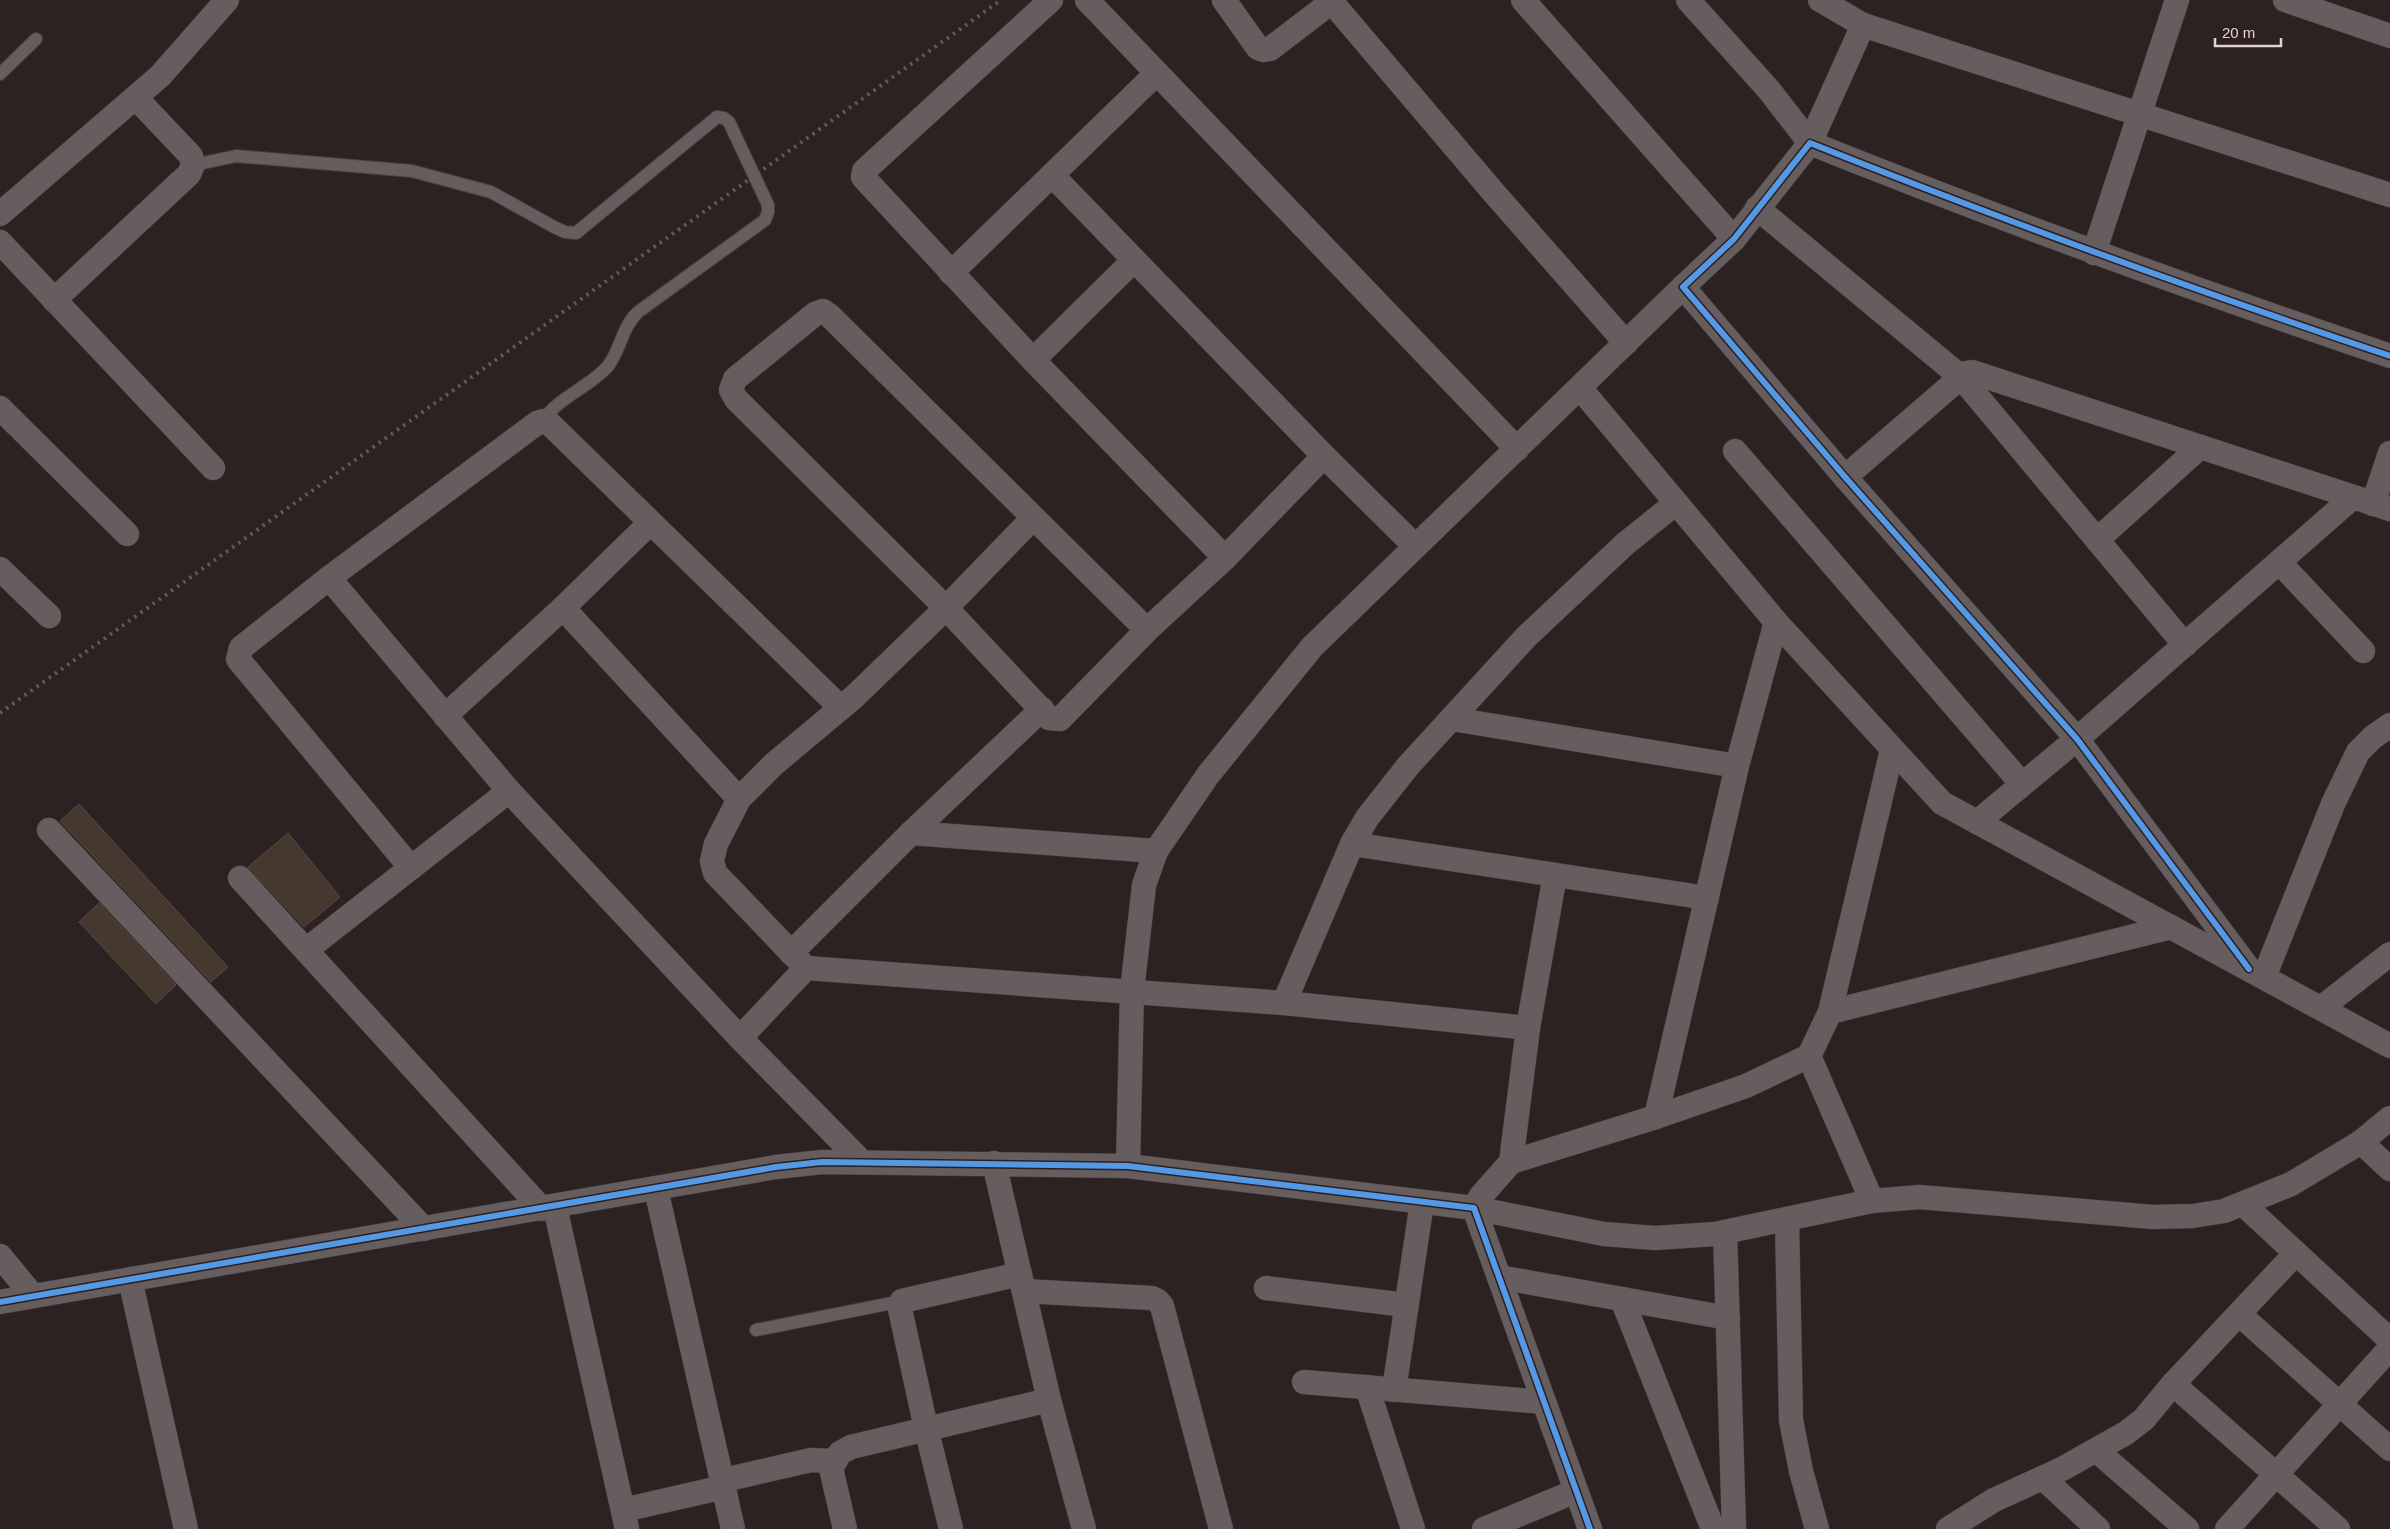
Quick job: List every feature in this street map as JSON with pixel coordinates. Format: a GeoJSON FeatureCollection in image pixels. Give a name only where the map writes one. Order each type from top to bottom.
{"type":"FeatureCollection","features":[{"type":"Feature","properties":{"kind":"street"},"geometry":{"type":"LineString","coordinates":[[0,214],[160,76],[227,0]]}},
{"type":"Feature","properties":{"kind":"street"},"geometry":{"type":"LineString","coordinates":[[1051,0],[864,172],[863,178],[1033,360],[1225,558]]}},
{"type":"Feature","properties":{"kind":"street"},"geometry":{"type":"LineString","coordinates":[[1087,0],[1517,448]]}},
{"type":"Feature","properties":{"kind":"street"},"geometry":{"type":"LineString","coordinates":[[1224,0],[1258,48],[1264,50],[1270,49],[1332,1],[1494,193],[1626,343]]}},
{"type":"Feature","properties":{"kind":"street"},"geometry":{"type":"LineString","coordinates":[[1523,0],[1734,239]]}},
{"type":"Feature","properties":{"kind":"street"},"geometry":{"type":"LineString","coordinates":[[1820,0],[1863,25],[2390,195]]}},
{"type":"Feature","properties":{"kind":"street"},"geometry":{"type":"LineString","coordinates":[[2094,252],[2177,0]]}},
{"type":"Feature","properties":{"kind":"street"},"geometry":{"type":"LineString","coordinates":[[2285,0],[2390,36]]}},
{"type":"Feature","properties":{"kind":"street"},"geometry":{"type":"LineString","coordinates":[[1700,6],[1810,143],[1937,194],[2094,252],[2233,303],[2390,356]]}},
{"type":"Feature","properties":{"kind":"street"},"geometry":{"type":"LineString","coordinates":[[1128,1166],[1132,991],[1144,885],[1156,851],[1208,774],[1312,647],[1734,239],[1810,143],[1863,25]]}},
{"type":"Feature","properties":{"kind":"street"},"geometry":{"type":"LineString","coordinates":[[951,273],[1053,176],[1156,73]]}},
{"type":"Feature","properties":{"kind":"street"},"geometry":{"type":"LineString","coordinates":[[54,300],[189,174],[193,165],[191,156],[136,98]]}},
{"type":"Feature","properties":{"kind":"street"},"geometry":{"type":"LineString","coordinates":[[1053,176],[1324,456],[1415,546]]}},
{"type":"Feature","properties":{"kind":"street"},"geometry":{"type":"LineString","coordinates":[[1757,208],[1961,377],[2185,645]]}},
{"type":"Feature","properties":{"kind":"street"},"geometry":{"type":"LineString","coordinates":[[0,242],[213,468]]}},
{"type":"Feature","properties":{"kind":"street"},"geometry":{"type":"LineString","coordinates":[[1033,360],[1134,260]]}},
{"type":"Feature","properties":{"kind":"street"},"geometry":{"type":"LineString","coordinates":[[1683,288],[1845,477],[2077,739],[2257,973]]}},
{"type":"Feature","properties":{"kind":"street"},"geometry":{"type":"LineString","coordinates":[[1147,630],[823,311],[815,314],[734,378],[731,390],[736,399],[946,608],[1049,718],[1060,719],[1147,630],[1225,558],[1324,456]]}},
{"type":"Feature","properties":{"kind":"street"},"geometry":{"type":"LineString","coordinates":[[1845,477],[1961,377],[1966,373],[1972,372],[2372,504]]}},
{"type":"Feature","properties":{"kind":"street"},"geometry":{"type":"LineString","coordinates":[[1580,388],[1776,622],[1892,750],[1942,802],[2390,1046]]}},
{"type":"Feature","properties":{"kind":"street"},"geometry":{"type":"LineString","coordinates":[[0,408],[127,534]]}},
{"type":"Feature","properties":{"kind":"street"},"geometry":{"type":"LineString","coordinates":[[411,868],[238,659],[241,648],[329,578],[537,423],[543,421],[550,424],[841,708]]}},
{"type":"Feature","properties":{"kind":"street"},"geometry":{"type":"LineString","coordinates":[[2097,540],[2200,447]]}},
{"type":"Feature","properties":{"kind":"street"},"geometry":{"type":"LineString","coordinates":[[1735,451],[2022,784]]}},
{"type":"Feature","properties":{"kind":"street"},"geometry":{"type":"LineString","coordinates":[[1977,822],[2077,739],[2279,562],[2372,504],[2390,454]]}},
{"type":"Feature","properties":{"kind":"street"},"geometry":{"type":"LineString","coordinates":[[1284,1003],[1352,844],[1368,818],[1391,788],[1526,636],[1625,544],[1676,502]]}},
{"type":"Feature","properties":{"kind":"street"},"geometry":{"type":"LineString","coordinates":[[1033,518],[946,608],[841,708],[774,764],[739,799],[716,844],[712,860],[715,873],[798,960],[1284,1003],[1528,1028]]}},
{"type":"Feature","properties":{"kind":"street"},"geometry":{"type":"LineString","coordinates":[[445,716],[563,608],[650,522]]}},
{"type":"Feature","properties":{"kind":"street"},"geometry":{"type":"LineString","coordinates":[[2279,562],[2363,651]]}},
{"type":"Feature","properties":{"kind":"street"},"geometry":{"type":"LineString","coordinates":[[0,569],[48,616]]}},
{"type":"Feature","properties":{"kind":"street"},"geometry":{"type":"LineString","coordinates":[[329,578],[509,791],[740,1038],[862,1162]]}},
{"type":"Feature","properties":{"kind":"street"},"geometry":{"type":"LineString","coordinates":[[563,608],[739,799]]}},
{"type":"Feature","properties":{"kind":"street"},"geometry":{"type":"LineString","coordinates":[[1656,1117],[1736,766],[1776,622]]}},
{"type":"Feature","properties":{"kind":"street"},"geometry":{"type":"LineString","coordinates":[[740,1038],[798,960],[911,833],[1042,710]]}},
{"type":"Feature","properties":{"kind":"street"},"geometry":{"type":"LineString","coordinates":[[1452,719],[1736,766]]}},
{"type":"Feature","properties":{"kind":"street"},"geometry":{"type":"LineString","coordinates":[[2257,973],[2358,752],[2372,738],[2390,725]]}},
{"type":"Feature","properties":{"kind":"street"},"geometry":{"type":"LineString","coordinates":[[1474,1208],[1481,1196],[1511,1162],[1656,1117],[1746,1086],[1809,1056],[1830,1012],[1892,750]]}},
{"type":"Feature","properties":{"kind":"street"},"geometry":{"type":"LineString","coordinates":[[306,950],[509,791]]}},
{"type":"Feature","properties":{"kind":"street"},"geometry":{"type":"LineString","coordinates":[[49,830],[424,1229]]}},
{"type":"Feature","properties":{"kind":"street"},"geometry":{"type":"LineString","coordinates":[[911,833],[1156,851]]}},
{"type":"Feature","properties":{"kind":"street"},"geometry":{"type":"LineString","coordinates":[[1352,844],[1707,898]]}},
{"type":"Feature","properties":{"kind":"street"},"geometry":{"type":"LineString","coordinates":[[1511,1162],[1528,1028],[1555,875]]}},
{"type":"Feature","properties":{"kind":"street"},"geometry":{"type":"LineString","coordinates":[[240,878],[549,1208],[625,1519],[724,1487]]}},
{"type":"Feature","properties":{"kind":"street"},"geometry":{"type":"LineString","coordinates":[[1830,1012],[2171,927]]}},
{"type":"Feature","properties":{"kind":"street"},"geometry":{"type":"LineString","coordinates":[[2321,1008],[2390,954]]}},
{"type":"Feature","properties":{"kind":"street"},"geometry":{"type":"LineString","coordinates":[[1809,1056],[1872,1201]]}},
{"type":"Feature","properties":{"kind":"street"},"geometry":{"type":"LineString","coordinates":[[0,1302],[776,1167],[822,1162],[1128,1166],[1474,1208],[1604,1234],[1655,1238],[1688,1237],[1725,1232],[1872,1201],[1920,1197],[2153,1217],[2201,1215],[2224,1212],[2291,1184],[2361,1142],[2390,1118]]}},
{"type":"Feature","properties":{"kind":"street"},"geometry":{"type":"LineString","coordinates":[[2361,1142],[2390,1169]]}},
{"type":"Feature","properties":{"kind":"street"},"geometry":{"type":"LineString","coordinates":[[994,1163],[1050,1400],[1084,1529]]}},
{"type":"Feature","properties":{"kind":"street"},"geometry":{"type":"LineString","coordinates":[[656,1189],[733,1529]]}},
{"type":"Feature","properties":{"kind":"street"},"geometry":{"type":"LineString","coordinates":[[1394,1390],[1422,1202]]}},
{"type":"Feature","properties":{"kind":"street"},"geometry":{"type":"LineString","coordinates":[[2244,1205],[2390,1340]]}},
{"type":"Feature","properties":{"kind":"street"},"geometry":{"type":"LineString","coordinates":[[1474,1208],[1590,1529]]}},
{"type":"Feature","properties":{"kind":"street"},"geometry":{"type":"LineString","coordinates":[[1787,1219],[1791,1420],[1801,1471],[1817,1529]]}},
{"type":"Feature","properties":{"kind":"street"},"geometry":{"type":"LineString","coordinates":[[1725,1232],[1734,1529]]}},
{"type":"Feature","properties":{"kind":"street"},"geometry":{"type":"LineString","coordinates":[[1948,1529],[1994,1500],[2031,1482],[2044,1478],[2097,1451],[2144,1419],[2172,1384],[2296,1253]]}},
{"type":"Feature","properties":{"kind":"street"},"geometry":{"type":"LineString","coordinates":[[0,1256],[33,1296]]}},
{"type":"Feature","properties":{"kind":"street"},"geometry":{"type":"LineString","coordinates":[[1499,1277],[1728,1318]]}},
{"type":"Feature","properties":{"kind":"street"},"geometry":{"type":"LineString","coordinates":[[130,1279],[186,1529]]}},
{"type":"Feature","properties":{"kind":"street"},"geometry":{"type":"LineString","coordinates":[[951,1529],[926,1428],[900,1309],[902,1301],[1022,1282],[1152,1298],[1158,1301],[1162,1306],[1222,1529]]}},
{"type":"Feature","properties":{"kind":"street"},"geometry":{"type":"LineString","coordinates":[[1266,1288],[1406,1305]]}},
{"type":"Feature","properties":{"kind":"street"},"geometry":{"type":"LineString","coordinates":[[1622,1299],[1713,1529]]}},
{"type":"Feature","properties":{"kind":"street"},"geometry":{"type":"LineString","coordinates":[[2239,1314],[2390,1449]]}},
{"type":"Feature","properties":{"kind":"street"},"geometry":{"type":"LineString","coordinates":[[2227,1529],[2390,1348]]}},
{"type":"Feature","properties":{"kind":"street"},"geometry":{"type":"LineString","coordinates":[[1304,1382],[1544,1402]]}},
{"type":"Feature","properties":{"kind":"street"},"geometry":{"type":"LineString","coordinates":[[2172,1384],[2338,1529]]}},
{"type":"Feature","properties":{"kind":"street"},"geometry":{"type":"LineString","coordinates":[[1367,1388],[1413,1529]]}},
{"type":"Feature","properties":{"kind":"street"},"geometry":{"type":"LineString","coordinates":[[845,1529],[831,1468],[833,1461],[840,1453],[850,1447],[1050,1400]]}},
{"type":"Feature","properties":{"kind":"street"},"geometry":{"type":"LineString","coordinates":[[2097,1451],[2187,1529]]}},
{"type":"Feature","properties":{"kind":"street"},"geometry":{"type":"LineString","coordinates":[[724,1487],[724,1480],[810,1460],[833,1461]]}},
{"type":"Feature","properties":{"kind":"street"},"geometry":{"type":"LineString","coordinates":[[2044,1478],[2098,1529]]}},
{"type":"Feature","properties":{"kind":"street"},"geometry":{"type":"LineString","coordinates":[[1484,1529],[1576,1491]]}},
{"type":"Feature","properties":{"kind":"lane"},"geometry":{"type":"LineString","coordinates":[[0,74],[36,39]]}},
{"type":"Feature","properties":{"kind":"lane"},"geometry":{"type":"LineString","coordinates":[[193,165],[242,156],[412,171],[491,192],[554,227],[565,232],[576,233],[717,117],[724,118],[729,122],[768,205],[765,220],[638,312],[624,330],[609,364],[602,372],[550,412],[543,421]]}},
{"type":"Feature","properties":{"kind":"lane"},"geometry":{"type":"LineString","coordinates":[[756,1330],[902,1301]]}},
{"type":"Feature","properties":{"kind":"building"},"geometry":{"type":"Polygon","coordinates":[[[79,804],[228,967],[211,982],[60,821],[79,804]]]}},
{"type":"Feature","properties":{"kind":"building"},"geometry":{"type":"Polygon","coordinates":[[[288,833],[340,897],[304,927],[248,867],[288,833]]]}},
{"type":"Feature","properties":{"kind":"building"},"geometry":{"type":"Polygon","coordinates":[[[99,903],[176,985],[156,1004],[79,922],[99,903]]]}},
{"type":"Feature","properties":{"kind":"railway"},"geometry":{"type":"LineString","coordinates":[[0,713],[1001,0]]}},
{"type":"Feature","properties":{"kind":"cycle path"},"geometry":{"type":"LineString","coordinates":[[2249,969],[2077,739],[1845,477],[1683,287],[1734,239],[1810,143],[2099,254],[2390,356]]}},
{"type":"Feature","properties":{"kind":"cycle path"},"geometry":{"type":"LineString","coordinates":[[0,1302],[776,1167],[822,1162],[1128,1166],[1474,1208],[1590,1529]]}}]}
